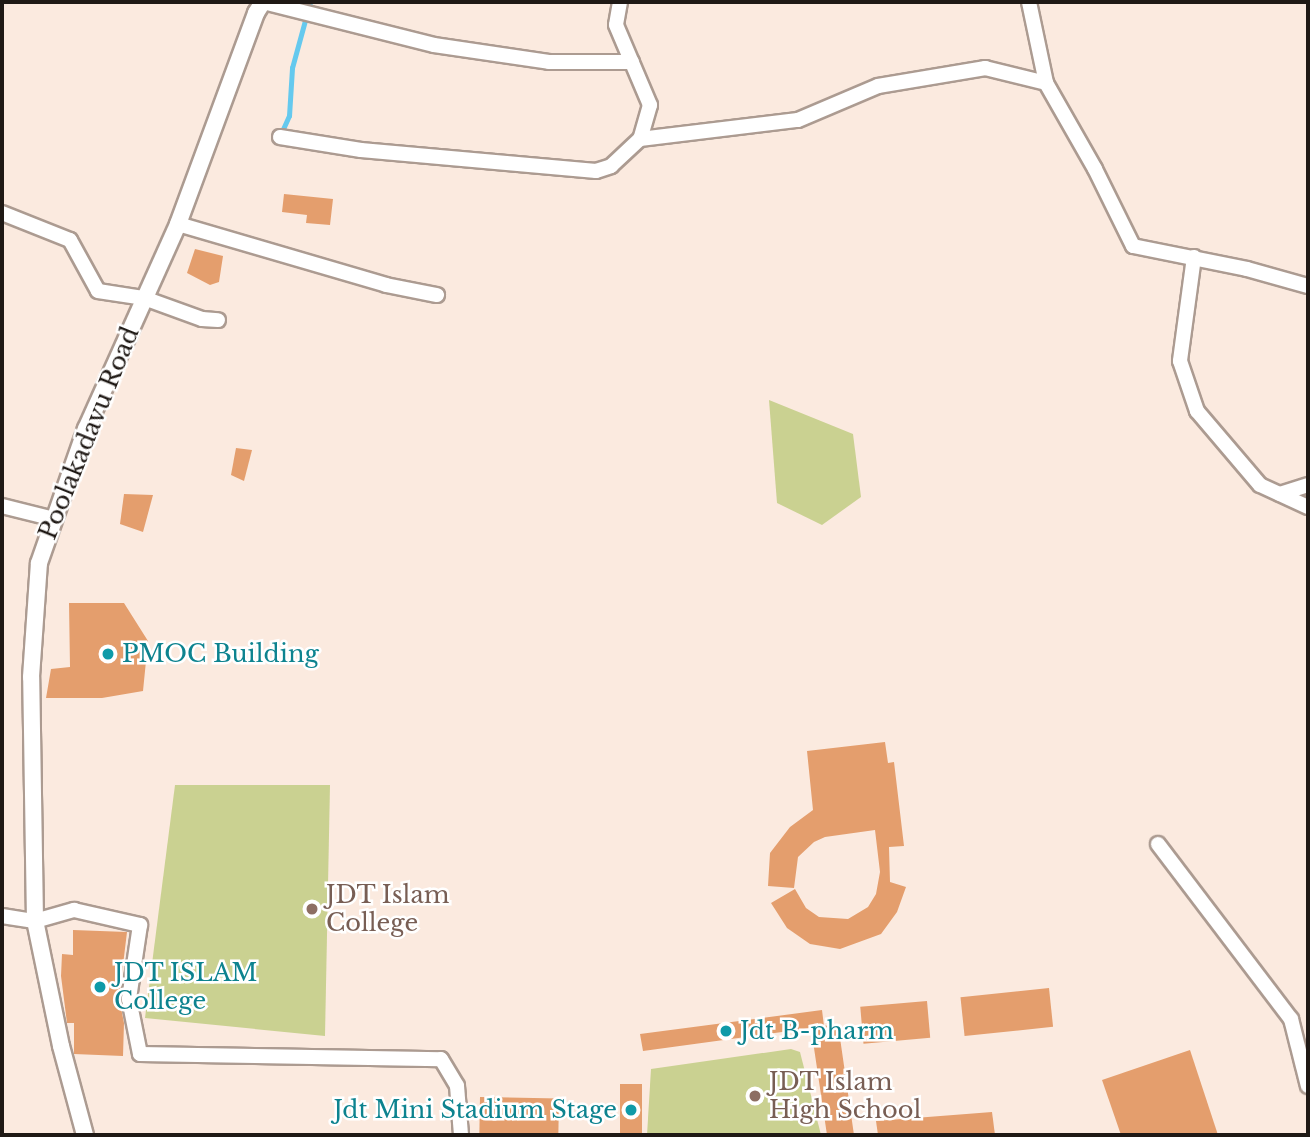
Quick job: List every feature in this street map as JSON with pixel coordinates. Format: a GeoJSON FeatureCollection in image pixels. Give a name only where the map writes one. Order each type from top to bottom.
{"type":"FeatureCollection","features":[{"type":"Feature","properties":{"kind":"street"},"geometry":{"type":"LineString","coordinates":[[263,2],[434,45],[549,62],[632,62]]}},
{"type":"Feature","properties":{"kind":"street","name":"Poolakadavu Road"},"geometry":{"type":"LineString","coordinates":[[85,1135],[61,1046],[35,921],[31,677],[39,563],[86,429],[178,224],[256,13],[263,2]]}},
{"type":"Feature","properties":{"kind":"street"},"geometry":{"type":"LineString","coordinates":[[280,137],[361,150],[596,171],[611,166],[640,139],[650,105],[616,25],[620,2]]}},
{"type":"Feature","properties":{"kind":"street"},"geometry":{"type":"LineString","coordinates":[[1029,2],[1046,83],[1095,169],[1133,246],[1194,257],[1308,286]]}},
{"type":"Feature","properties":{"kind":"street"},"geometry":{"type":"LineString","coordinates":[[640,139],[798,120],[878,86],[985,68],[1046,83]]}},
{"type":"Feature","properties":{"kind":"street"},"geometry":{"type":"LineString","coordinates":[[2,213],[70,240],[97,290],[144,298],[202,319],[218,320]]}},
{"type":"Feature","properties":{"kind":"street"},"geometry":{"type":"LineString","coordinates":[[178,224],[386,285],[437,295]]}},
{"type":"Feature","properties":{"kind":"street"},"geometry":{"type":"LineString","coordinates":[[1194,257],[1180,361],[1197,411],[1261,485],[1308,507]]}},
{"type":"Feature","properties":{"kind":"street"},"geometry":{"type":"LineString","coordinates":[[1280,494],[1308,485]]}},
{"type":"Feature","properties":{"kind":"street"},"geometry":{"type":"LineString","coordinates":[[2,506],[54,519]]}},
{"type":"Feature","properties":{"kind":"street"},"geometry":{"type":"LineString","coordinates":[[1157,844],[1291,1019],[1308,1086]]}},
{"type":"Feature","properties":{"kind":"street"},"geometry":{"type":"LineString","coordinates":[[2,916],[35,921],[74,910],[140,925],[130,999],[140,1054],[441,1059],[457,1086],[461,1135]]}},
{"type":"Feature","properties":{"kind":"green space"},"geometry":{"type":"Polygon","coordinates":[[[769,400],[853,434],[861,497],[822,525],[777,503],[769,400]]]}},
{"type":"Feature","properties":{"kind":"green space"},"geometry":{"type":"Polygon","coordinates":[[[175,785],[330,785],[325,1036],[145,1018],[175,785]]]}},
{"type":"Feature","properties":{"kind":"green space"},"geometry":{"type":"Polygon","coordinates":[[[791,1049],[800,1052],[821,1135],[647,1135],[651,1069],[791,1049]]]}},
{"type":"Feature","properties":{"kind":"building"},"geometry":{"type":"Polygon","coordinates":[[[284,194],[333,199],[330,225],[306,223],[307,215],[282,212],[284,194]]]}},
{"type":"Feature","properties":{"kind":"building"},"geometry":{"type":"Polygon","coordinates":[[[195,249],[223,256],[219,282],[210,285],[187,273],[195,249]]]}},
{"type":"Feature","properties":{"kind":"building"},"geometry":{"type":"Polygon","coordinates":[[[236,448],[252,450],[244,481],[231,475],[236,448]]]}},
{"type":"Feature","properties":{"kind":"building"},"geometry":{"type":"Polygon","coordinates":[[[124,494],[153,495],[143,532],[120,524],[124,494]]]}},
{"type":"Feature","properties":{"kind":"building","name":"PMOC Building"},"geometry":{"type":"Polygon","coordinates":[[[69,603],[124,603],[148,641],[143,691],[102,698],[46,698],[51,669],[70,667],[69,603]]]}},
{"type":"Feature","properties":{"kind":"building"},"geometry":{"type":"Polygon","coordinates":[[[885,742],[888,763],[894,762],[904,846],[889,847],[890,882],[906,887],[897,912],[881,934],[840,949],[810,944],[787,928],[771,903],[795,889],[806,908],[819,917],[848,919],[868,907],[876,894],[880,872],[875,830],[825,837],[814,842],[798,857],[794,888],[768,886],[770,853],[790,827],[813,810],[807,751],[885,742]]]}},
{"type":"Feature","properties":{"kind":"building","name":"JDT ISLAM College"},"geometry":{"type":"Polygon","coordinates":[[[73,930],[127,932],[119,998],[124,1023],[123,1056],[74,1054],[74,1023],[67,1023],[61,976],[62,954],[73,955],[73,930]]]}},
{"type":"Feature","properties":{"kind":"building"},"geometry":{"type":"Polygon","coordinates":[[[1049,988],[1053,1027],[965,1036],[960,997],[1049,988]]]}},
{"type":"Feature","properties":{"kind":"building"},"geometry":{"type":"Polygon","coordinates":[[[927,1001],[930,1038],[863,1044],[860,1007],[927,1001]]]}},
{"type":"Feature","properties":{"kind":"building"},"geometry":{"type":"Polygon","coordinates":[[[822,1010],[824,1026],[838,1024],[854,1135],[827,1135],[811,1028],[643,1051],[640,1034],[822,1010]]]}},
{"type":"Feature","properties":{"kind":"building"},"geometry":{"type":"Polygon","coordinates":[[[1190,1050],[1218,1135],[1121,1135],[1102,1080],[1190,1050]]]}},
{"type":"Feature","properties":{"kind":"building","name":"Jdt Mini Stadium Stage"},"geometry":{"type":"Polygon","coordinates":[[[620,1084],[642,1084],[642,1135],[620,1135],[620,1084]]]}},
{"type":"Feature","properties":{"kind":"building"},"geometry":{"type":"Polygon","coordinates":[[[480,1097],[559,1098],[558,1135],[479,1135],[480,1097]]]}},
{"type":"Feature","properties":{"kind":"building"},"geometry":{"type":"Polygon","coordinates":[[[992,1112],[995,1135],[878,1135],[876,1121],[992,1112]]]}},
{"type":"Feature","properties":{"kind":"waterway"},"geometry":{"type":"LineString","coordinates":[[280,136],[289,116],[292,68],[310,2]]}},
{"type":"Feature","properties":{"kind":"place","name":"PMOC Building"},"geometry":{"type":"Point","coordinates":[108,654]}},
{"type":"Feature","properties":{"kind":"place","name":"JDT Islam College"},"geometry":{"type":"Point","coordinates":[312,909]}},
{"type":"Feature","properties":{"kind":"place","name":"JDT ISLAM College"},"geometry":{"type":"Point","coordinates":[100,987]}},
{"type":"Feature","properties":{"kind":"place","name":"Jdt B-pharm"},"geometry":{"type":"Point","coordinates":[726,1031]}},
{"type":"Feature","properties":{"kind":"place","name":"JDT Islam High School"},"geometry":{"type":"Point","coordinates":[755,1096]}},
{"type":"Feature","properties":{"kind":"place","name":"Jdt Mini Stadium Stage"},"geometry":{"type":"Point","coordinates":[631,1110]}}]}
